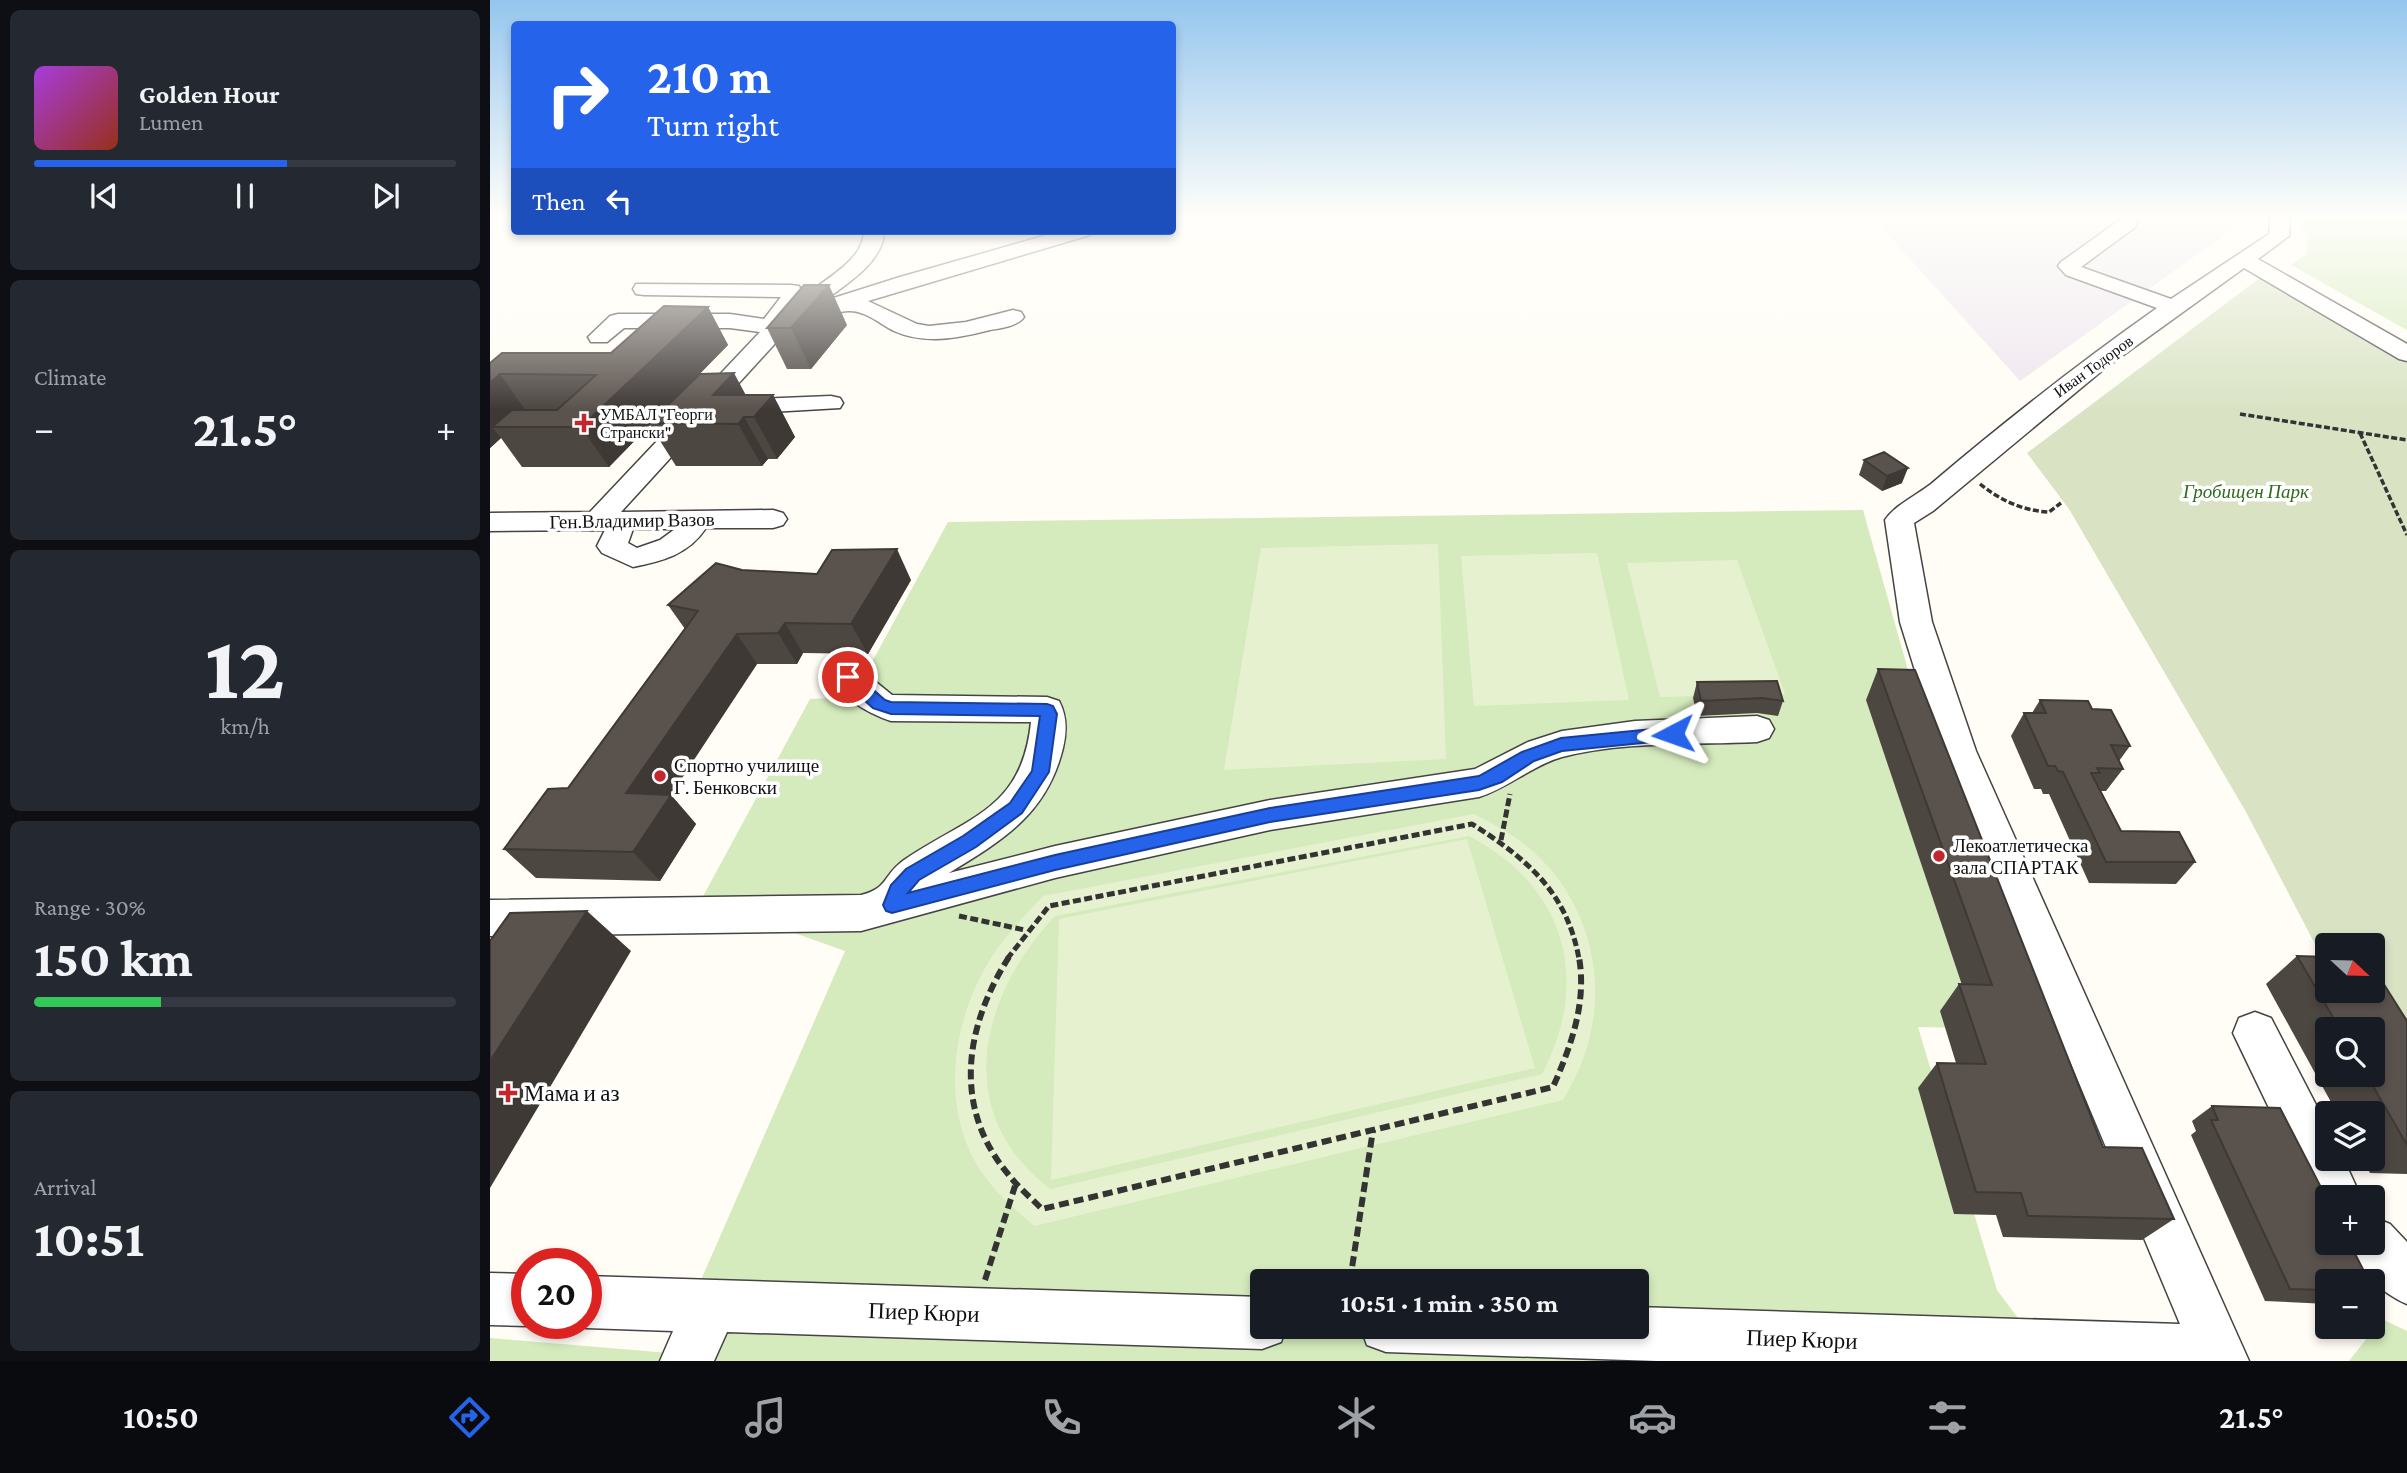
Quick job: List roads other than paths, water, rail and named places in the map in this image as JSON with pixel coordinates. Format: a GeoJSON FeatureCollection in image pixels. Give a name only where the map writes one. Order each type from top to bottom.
{"type":"FeatureCollection","features":[{"type":"Feature","properties":{"kind":"street"},"geometry":{"type":"LineString","coordinates":[[610,520],[704,407],[781,324],[834,283]]}},
{"type":"Feature","properties":{"kind":"street"},"geometry":{"type":"LineString","coordinates":[[618,321],[781,324],[903,283]]}},
{"type":"Feature","properties":{"kind":"street"},"geometry":{"type":"LineString","coordinates":[[2105,283],[2174,307]]}},
{"type":"Feature","properties":{"kind":"street","name":"Иван Тодоров"},"geometry":{"type":"LineString","coordinates":[[2208,283],[2057,392],[1923,505],[1899,520],[1916,622],[1958,751],[2218,1358]]}},
{"type":"Feature","properties":{"kind":"street"},"geometry":{"type":"LineString","coordinates":[[2285,283],[2407,354]]}},
{"type":"Feature","properties":{"kind":"street"},"geometry":{"type":"LineString","coordinates":[[599,337],[645,293],[640,289],[794,292],[794,298],[773,323],[781,324]]}},
{"type":"Feature","properties":{"kind":"street"},"geometry":{"type":"LineString","coordinates":[[833,307],[861,304],[905,327],[932,334],[1013,317]]}},
{"type":"Feature","properties":{"kind":"street"},"geometry":{"type":"LineString","coordinates":[[704,407],[831,403]]}},
{"type":"Feature","properties":{"kind":"street","name":"Ген.Владимир Вазов"},"geometry":{"type":"LineString","coordinates":[[490,522],[610,520],[612,547],[633,558],[653,554],[684,539],[698,519],[773,519]]}},
{"type":"Feature","properties":{"kind":"street"},"geometry":{"type":"LineString","coordinates":[[848,677],[879,704],[891,708],[1047,710],[1049,714],[1040,772],[1016,808],[970,841],[913,875],[898,890],[892,905]]}},
{"type":"Feature","properties":{"kind":"street"},"geometry":{"type":"LineString","coordinates":[[490,918],[544,935],[861,913],[1055,862],[1270,815],[1479,783],[1528,757],[1561,744],[1618,737],[1757,729]]}},
{"type":"Feature","properties":{"kind":"street"},"geometry":{"type":"LineString","coordinates":[[2255,1033],[2331,1185]]}},
{"type":"Feature","properties":{"kind":"street"},"geometry":{"type":"LineString","coordinates":[[2385,1255],[2407,1278]]}},
{"type":"Feature","properties":{"kind":"street"},"geometry":{"type":"LineString","coordinates":[[490,1298],[511,1299]]}},
{"type":"Feature","properties":{"kind":"street","name":"Пиер Кюри"},"geometry":{"type":"LineString","coordinates":[[602,1303],[1250,1323]]}},
{"type":"Feature","properties":{"kind":"street"},"geometry":{"type":"LineString","coordinates":[[687,1361],[712,1306]]}},
{"type":"Feature","properties":{"kind":"street","name":"Пиер Кюри"},"geometry":{"type":"LineString","coordinates":[[1605,1339],[1773,1349],[2218,1358]]}},
{"type":"Feature","properties":{"kind":"place","name":"УМБАЛ \"Георги Странски\""},"geometry":{"type":"Point","coordinates":[584,423]}},
{"type":"Feature","properties":{"kind":"place","name":"Спортно училище Г. Бенковски"},"geometry":{"type":"Point","coordinates":[660,776]}},
{"type":"Feature","properties":{"kind":"place","name":"Лекоатлетическа зала СПАРТАК"},"geometry":{"type":"Point","coordinates":[1939,856]}},
{"type":"Feature","properties":{"kind":"place","name":"Мама и аз"},"geometry":{"type":"Point","coordinates":[508,1093]}},
{"type":"Feature","properties":{"kind":"park label","name":"Гробищен Парк"},"geometry":{"type":"Point","coordinates":[2246,491]}}]}
